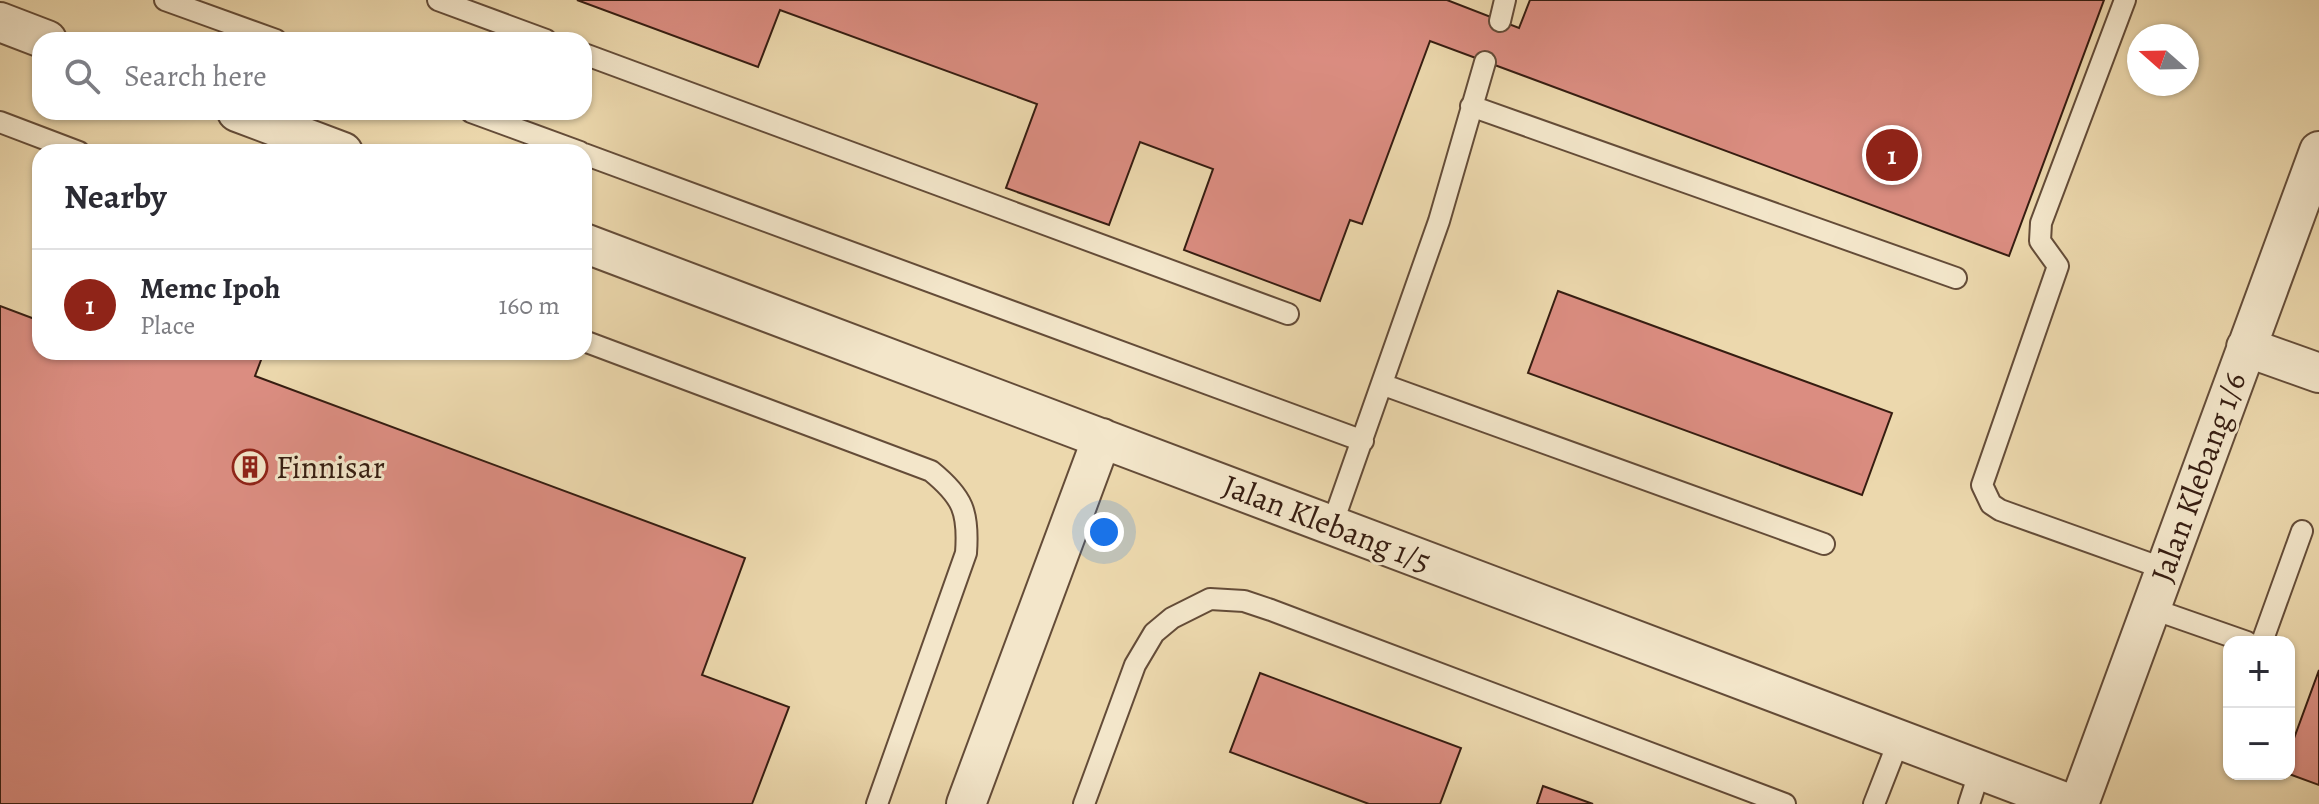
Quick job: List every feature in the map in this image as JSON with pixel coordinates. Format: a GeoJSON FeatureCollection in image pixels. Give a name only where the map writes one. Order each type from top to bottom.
{"type":"FeatureCollection","features":[{"type":"Feature","properties":{"kind":"street"},"geometry":{"type":"LineString","coordinates":[[0,22],[32,34]]}},
{"type":"Feature","properties":{"kind":"street"},"geometry":{"type":"LineString","coordinates":[[258,120],[322,144]]}},
{"type":"Feature","properties":{"kind":"street","name":"Jalan Klebang 1/6"},"geometry":{"type":"LineString","coordinates":[[2079,804],[2319,151]]}},
{"type":"Feature","properties":{"kind":"street","name":"Jalan Klebang 1/5"},"geometry":{"type":"LineString","coordinates":[[592,246],[1899,740],[1975,787],[2070,804]]}},
{"type":"Feature","properties":{"kind":"street"},"geometry":{"type":"LineString","coordinates":[[2246,347],[2319,373]]}},
{"type":"Feature","properties":{"kind":"street"},"geometry":{"type":"LineString","coordinates":[[966,804],[1102,438]]}},
{"type":"Feature","properties":{"kind":"lane"},"geometry":{"type":"LineString","coordinates":[[165,0],[217,9],[261,32]]}},
{"type":"Feature","properties":{"kind":"lane"},"geometry":{"type":"LineString","coordinates":[[438,0],[524,32]]}},
{"type":"Feature","properties":{"kind":"lane"},"geometry":{"type":"LineString","coordinates":[[1500,21],[1505,0]]}},
{"type":"Feature","properties":{"kind":"lane"},"geometry":{"type":"LineString","coordinates":[[2125,0],[2041,223],[2040,241],[2058,266],[1982,485],[1984,496],[2000,510],[2165,569]]}},
{"type":"Feature","properties":{"kind":"lane"},"geometry":{"type":"LineString","coordinates":[[592,57],[1288,314]]}},
{"type":"Feature","properties":{"kind":"lane"},"geometry":{"type":"LineString","coordinates":[[1332,525],[1384,385],[1439,221],[1485,62]]}},
{"type":"Feature","properties":{"kind":"lane"},"geometry":{"type":"LineString","coordinates":[[1471,106],[1956,278]]}},
{"type":"Feature","properties":{"kind":"lane"},"geometry":{"type":"LineString","coordinates":[[493,120],[558,144]]}},
{"type":"Feature","properties":{"kind":"lane"},"geometry":{"type":"LineString","coordinates":[[0,122],[58,144]]}},
{"type":"Feature","properties":{"kind":"lane"},"geometry":{"type":"LineString","coordinates":[[592,157],[1363,441]]}},
{"type":"Feature","properties":{"kind":"lane"},"geometry":{"type":"LineString","coordinates":[[592,344],[931,471],[957,496],[968,526],[966,553],[877,804]]}},
{"type":"Feature","properties":{"kind":"lane"},"geometry":{"type":"LineString","coordinates":[[1384,385],[1824,544]]}},
{"type":"Feature","properties":{"kind":"lane"},"geometry":{"type":"LineString","coordinates":[[2264,636],[2302,531]]}},
{"type":"Feature","properties":{"kind":"lane"},"geometry":{"type":"LineString","coordinates":[[1084,804],[1143,646],[1172,618],[1210,599],[1226,599],[1244,601],[1286,616],[1785,804]]}},
{"type":"Feature","properties":{"kind":"lane"},"geometry":{"type":"LineString","coordinates":[[2150,608],[2230,636]]}},
{"type":"Feature","properties":{"kind":"lane"},"geometry":{"type":"LineString","coordinates":[[1874,804],[1899,740]]}},
{"type":"Feature","properties":{"kind":"building"},"geometry":{"type":"Polygon","coordinates":[[[577,0],[1447,0],[1519,28],[1530,0],[2104,0],[2009,256],[1430,41],[1362,224],[1350,220],[1320,301],[1184,250],[1213,169],[1140,142],[1109,225],[1006,188],[1037,104],[780,10],[758,67],[577,0]]]}},
{"type":"Feature","properties":{"kind":"building"},"geometry":{"type":"Polygon","coordinates":[[[1558,291],[1892,413],[1862,495],[1528,373],[1558,291]]]}},
{"type":"Feature","properties":{"kind":"building","name":"Finnisar"},"geometry":{"type":"Polygon","coordinates":[[[0,306],[32,318],[32,360],[261,360],[255,376],[745,558],[702,675],[789,707],[752,804],[0,804],[0,306]]]}},
{"type":"Feature","properties":{"kind":"building"},"geometry":{"type":"Polygon","coordinates":[[[2319,670],[2319,785],[2295,776],[2295,736],[2319,670]]]}},
{"type":"Feature","properties":{"kind":"building"},"geometry":{"type":"Polygon","coordinates":[[[1260,673],[1461,748],[1440,804],[1369,804],[1230,752],[1260,673]]]}},
{"type":"Feature","properties":{"kind":"building"},"geometry":{"type":"Polygon","coordinates":[[[1543,786],[1593,804],[1537,804],[1543,786]]]}},
{"type":"Feature","properties":{"kind":"place","name":"Memc Ipoh"},"geometry":{"type":"Point","coordinates":[1892,155]}},
{"type":"Feature","properties":{"kind":"place","name":"Finnisar"},"geometry":{"type":"Point","coordinates":[250,467]}}]}
